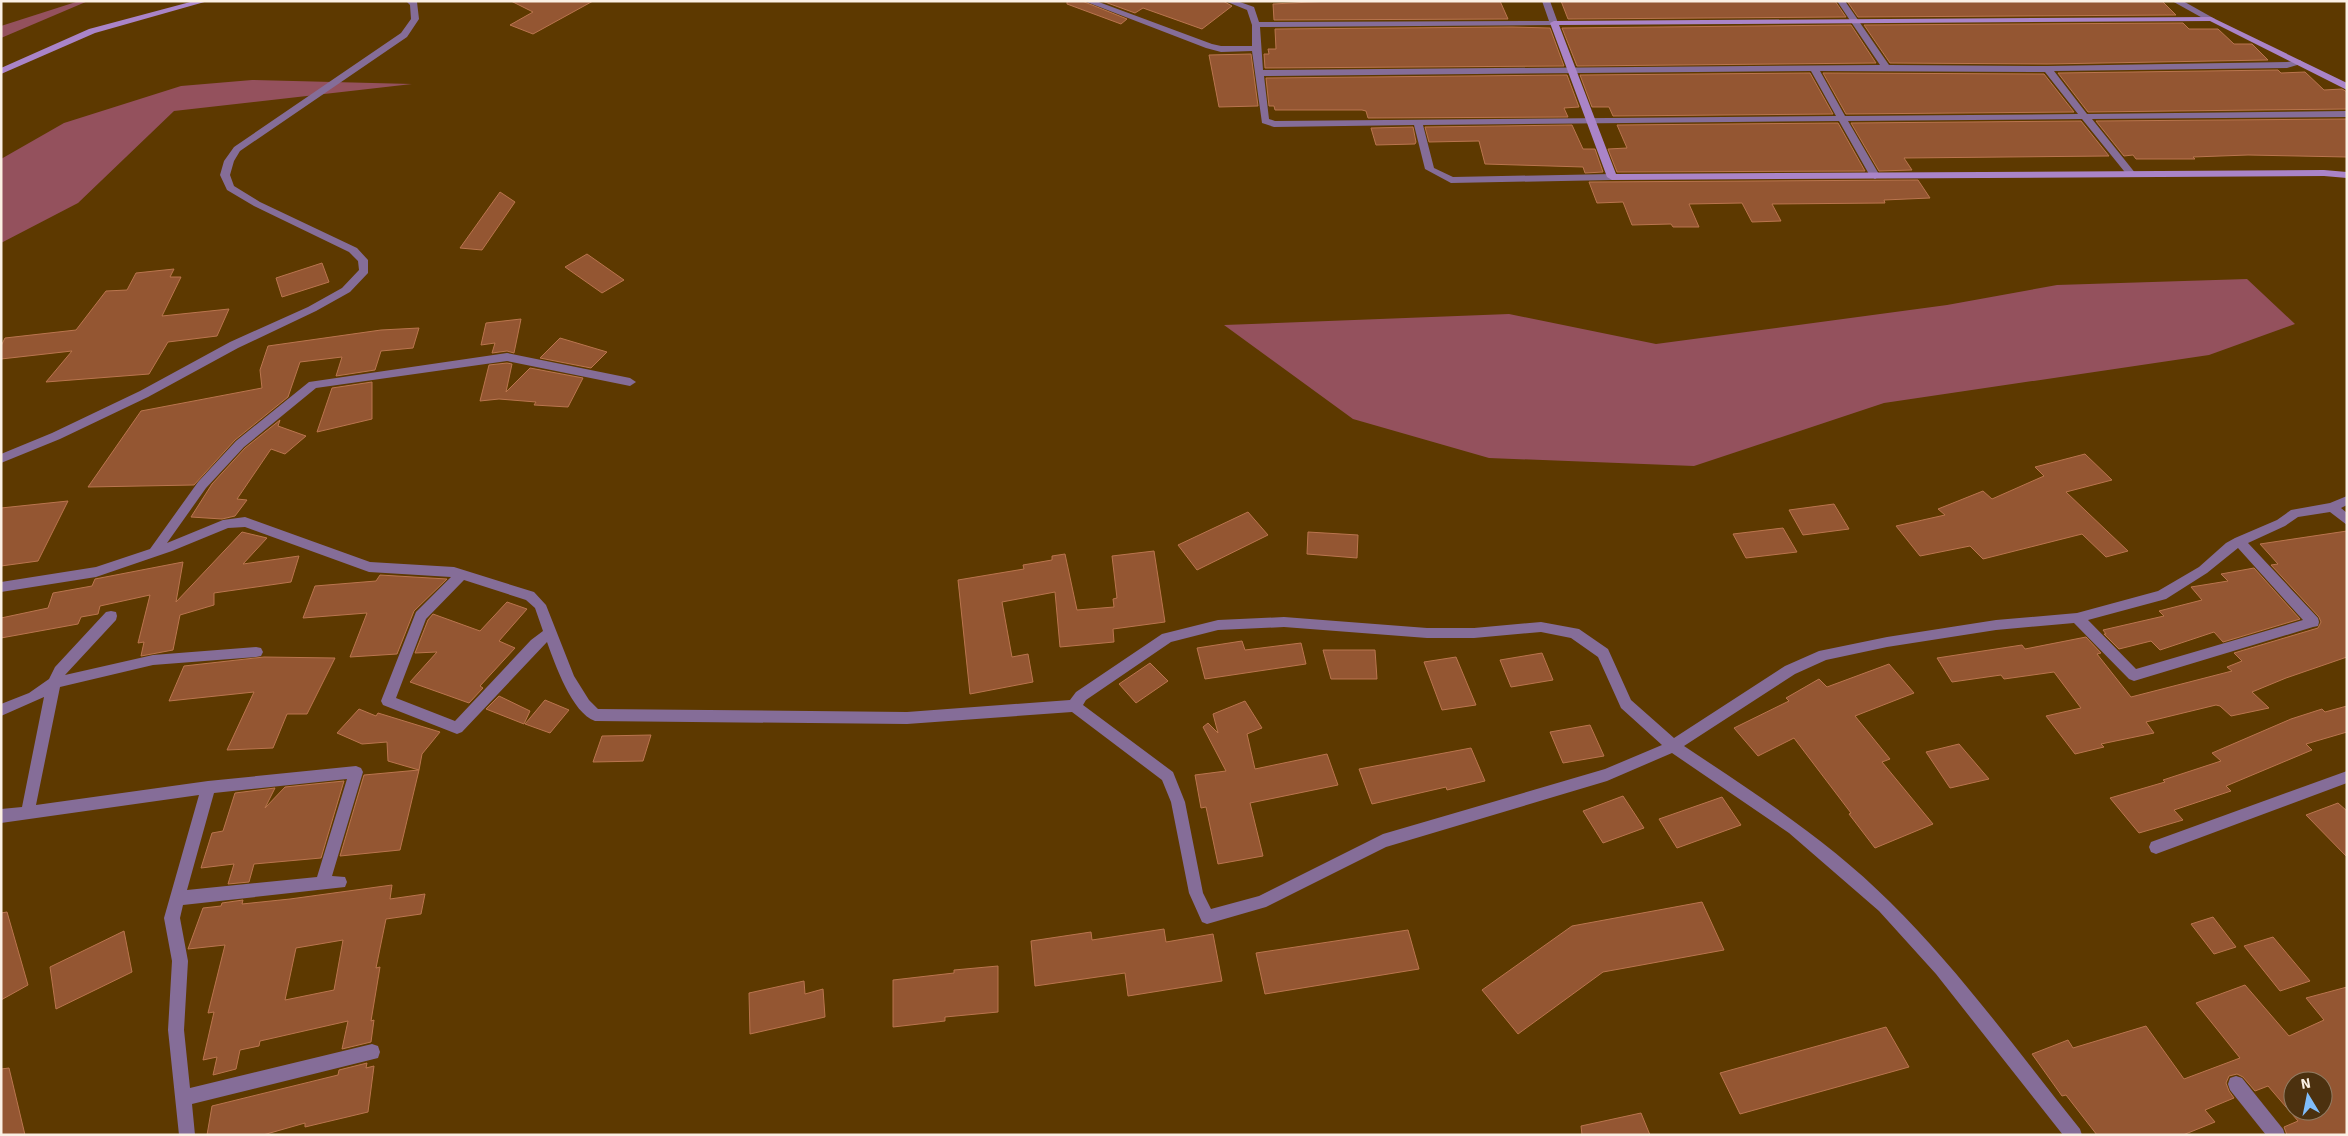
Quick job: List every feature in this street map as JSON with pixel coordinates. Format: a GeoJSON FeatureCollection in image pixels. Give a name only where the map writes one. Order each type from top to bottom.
{"type":"FeatureCollection","features":[{"type":"Feature","properties":{"kind":"street"},"geometry":{"type":"LineString","coordinates":[[1,72],[92,31],[204,1]]}},
{"type":"Feature","properties":{"kind":"street"},"geometry":{"type":"LineString","coordinates":[[1,459],[65,432],[144,394],[234,345],[312,309],[346,290],[364,271],[363,260],[353,250],[250,200],[230,188],[225,175],[229,161],[237,149],[404,35],[415,19],[414,4],[410,1]]}},
{"type":"Feature","properties":{"kind":"street"},"geometry":{"type":"LineString","coordinates":[[1088,1],[1209,46],[1221,49],[1256,48]]}},
{"type":"Feature","properties":{"kind":"street"},"geometry":{"type":"LineString","coordinates":[[1229,1],[1251,9],[1256,25],[1256,48],[1265,121],[1274,124],[2347,114]]}},
{"type":"Feature","properties":{"kind":"street"},"geometry":{"type":"LineString","coordinates":[[1546,1],[1589,120],[1612,177]]}},
{"type":"Feature","properties":{"kind":"street"},"geometry":{"type":"LineString","coordinates":[[1841,1],[1886,68]]}},
{"type":"Feature","properties":{"kind":"street"},"geometry":{"type":"LineString","coordinates":[[2176,1],[2347,87]]}},
{"type":"Feature","properties":{"kind":"street"},"geometry":{"type":"LineString","coordinates":[[1256,25],[2211,19]]}},
{"type":"Feature","properties":{"kind":"street"},"geometry":{"type":"LineString","coordinates":[[1260,73],[1886,68],[2047,69],[2287,65],[2300,63]]}},
{"type":"Feature","properties":{"kind":"street"},"geometry":{"type":"LineString","coordinates":[[1814,69],[1875,176]]}},
{"type":"Feature","properties":{"kind":"street"},"geometry":{"type":"LineString","coordinates":[[2047,69],[2131,174]]}},
{"type":"Feature","properties":{"kind":"street"},"geometry":{"type":"LineString","coordinates":[[1418,122],[1430,169],[1452,180],[1612,177],[2324,172],[2347,175]]}},
{"type":"Feature","properties":{"kind":"street"},"geometry":{"type":"LineString","coordinates":[[155,551],[202,484],[240,444],[313,385],[506,357],[630,382]]}},
{"type":"Feature","properties":{"kind":"street"},"geometry":{"type":"LineString","coordinates":[[1,587],[96,572],[168,548],[227,523],[245,522],[369,568],[415,569],[462,574],[530,596],[540,605],[570,682],[583,704],[596,715],[907,718],[1074,706],[1168,776],[1178,802],[1196,893],[1207,917],[1261,902],[1383,841],[1607,775],[1673,746],[1790,670],[1824,655],[1887,642],[1996,625],[2077,618],[2162,595],[2203,570],[2230,546],[2281,523],[2295,513],[2332,507],[2347,500]]}},
{"type":"Feature","properties":{"kind":"street"},"geometry":{"type":"LineString","coordinates":[[2332,507],[2347,520]]}},
{"type":"Feature","properties":{"kind":"street"},"geometry":{"type":"LineString","coordinates":[[2077,618],[2134,675],[2313,622],[2239,542]]}},
{"type":"Feature","properties":{"kind":"street"},"geometry":{"type":"LineString","coordinates":[[462,574],[421,616],[388,701],[457,728],[536,644],[551,632]]}},
{"type":"Feature","properties":{"kind":"street"},"geometry":{"type":"LineString","coordinates":[[28,811],[54,683],[60,671],[111,616]]}},
{"type":"Feature","properties":{"kind":"street"},"geometry":{"type":"LineString","coordinates":[[1074,706],[1081,696],[1168,638],[1218,625],[1284,622],[1427,633],[1474,633],[1541,627],[1574,633],[1603,653],[1626,704],[1673,746],[1794,828],[1884,906],[1942,969],[2074,1135]]}},
{"type":"Feature","properties":{"kind":"street"},"geometry":{"type":"LineString","coordinates":[[1,710],[34,697],[54,683],[153,660],[256,652]]}},
{"type":"Feature","properties":{"kind":"street"},"geometry":{"type":"LineString","coordinates":[[1,816],[208,787],[356,772],[322,884]]}},
{"type":"Feature","properties":{"kind":"street"},"geometry":{"type":"LineString","coordinates":[[2156,847],[2347,777]]}},
{"type":"Feature","properties":{"kind":"street"},"geometry":{"type":"LineString","coordinates":[[187,1135],[176,1030],[180,961],[172,918],[208,787]]}},
{"type":"Feature","properties":{"kind":"street"},"geometry":{"type":"LineString","coordinates":[[178,898],[340,882]]}},
{"type":"Feature","properties":{"kind":"street"},"geometry":{"type":"LineString","coordinates":[[183,1098],[372,1052]]}},
{"type":"Feature","properties":{"kind":"street"},"geometry":{"type":"LineString","coordinates":[[2236,1084],[2277,1135]]}},
{"type":"Feature","properties":{"kind":"shaded area"},"geometry":{"type":"Polygon","coordinates":[[[79,1],[88,1],[1,38],[1,26],[79,1]]]}},
{"type":"Feature","properties":{"kind":"shaded area"},"geometry":{"type":"Polygon","coordinates":[[[252,80],[412,84],[174,111],[78,203],[1,243],[1,159],[64,123],[181,86],[252,80]]]}},
{"type":"Feature","properties":{"kind":"shaded area"},"geometry":{"type":"Polygon","coordinates":[[[2247,279],[2295,324],[2209,355],[1884,403],[1694,466],[1489,458],[1353,419],[1224,325],[1509,314],[1656,344],[1947,305],[2057,285],[2247,279]]]}},
{"type":"Feature","properties":{"kind":"building"},"geometry":{"type":"Polygon","coordinates":[[[511,1],[593,1],[533,34],[510,25],[533,12],[511,1]]]}},
{"type":"Feature","properties":{"kind":"building"},"geometry":{"type":"Polygon","coordinates":[[[1067,1],[1082,1],[1127,19],[1121,24],[1067,4],[1067,1]]]}},
{"type":"Feature","properties":{"kind":"building"},"geometry":{"type":"Polygon","coordinates":[[[1102,1],[1223,1],[1232,6],[1202,29],[1143,8],[1135,13],[1102,1]]]}},
{"type":"Feature","properties":{"kind":"building"},"geometry":{"type":"Polygon","coordinates":[[[1330,1],[1500,1],[1508,19],[1274,20],[1273,4],[1330,1]]]}},
{"type":"Feature","properties":{"kind":"building"},"geometry":{"type":"Polygon","coordinates":[[[1561,1],[1835,1],[1846,17],[1568,19],[1561,1]]]}},
{"type":"Feature","properties":{"kind":"building"},"geometry":{"type":"Polygon","coordinates":[[[1847,1],[2162,1],[2176,15],[1858,17],[1847,1]]]}},
{"type":"Feature","properties":{"kind":"building"},"geometry":{"type":"Polygon","coordinates":[[[2183,23],[2189,29],[2218,29],[2234,44],[2252,44],[2268,60],[2047,64],[1890,63],[1864,25],[2183,23]]]}},
{"type":"Feature","properties":{"kind":"building"},"geometry":{"type":"Polygon","coordinates":[[[1851,25],[1876,63],[1577,66],[1562,28],[1851,25]]]}},
{"type":"Feature","properties":{"kind":"building"},"geometry":{"type":"Polygon","coordinates":[[[1550,28],[1564,66],[1265,68],[1264,54],[1269,54],[1268,49],[1276,49],[1275,29],[1550,28]]]}},
{"type":"Feature","properties":{"kind":"building"},"geometry":{"type":"Polygon","coordinates":[[[1251,54],[1258,106],[1219,107],[1209,55],[1251,54]]]}},
{"type":"Feature","properties":{"kind":"building"},"geometry":{"type":"Polygon","coordinates":[[[2278,70],[2281,73],[2305,72],[2324,90],[2342,89],[2347,92],[2347,109],[2088,112],[2058,73],[2278,70]]]}},
{"type":"Feature","properties":{"kind":"building"},"geometry":{"type":"Polygon","coordinates":[[[1810,73],[1833,114],[1613,116],[1609,107],[1592,107],[1580,75],[1810,73]]]}},
{"type":"Feature","properties":{"kind":"building"},"geometry":{"type":"Polygon","coordinates":[[[1823,73],[2044,74],[2074,112],[1846,114],[1823,73]]]}},
{"type":"Feature","properties":{"kind":"building"},"geometry":{"type":"Polygon","coordinates":[[[1567,75],[1579,107],[1564,108],[1568,117],[1368,118],[1366,111],[1362,110],[1275,110],[1274,106],[1269,106],[1266,78],[1567,75]]]}},
{"type":"Feature","properties":{"kind":"building"},"geometry":{"type":"Polygon","coordinates":[[[2347,119],[2347,157],[2248,155],[2193,157],[2195,159],[2136,159],[2133,155],[2124,156],[2096,121],[2347,119]]]}},
{"type":"Feature","properties":{"kind":"building"},"geometry":{"type":"Polygon","coordinates":[[[2081,121],[2109,156],[1904,158],[1912,170],[1879,171],[1851,123],[2081,121]]]}},
{"type":"Feature","properties":{"kind":"building"},"geometry":{"type":"Polygon","coordinates":[[[1838,123],[1865,171],[1617,172],[1608,149],[1627,148],[1617,125],[1838,123]]]}},
{"type":"Feature","properties":{"kind":"building"},"geometry":{"type":"Polygon","coordinates":[[[1572,125],[1583,149],[1595,149],[1603,172],[1585,173],[1583,167],[1485,164],[1479,141],[1429,142],[1425,127],[1572,125]]]}},
{"type":"Feature","properties":{"kind":"building"},"geometry":{"type":"Polygon","coordinates":[[[1413,127],[1415,144],[1376,145],[1371,128],[1413,127]]]}},
{"type":"Feature","properties":{"kind":"building"},"geometry":{"type":"Polygon","coordinates":[[[1918,180],[1930,198],[1884,200],[1885,203],[1772,204],[1781,221],[1752,222],[1742,203],[1689,204],[1699,227],[1673,227],[1671,224],[1632,225],[1623,202],[1597,203],[1589,182],[1918,180]]]}},
{"type":"Feature","properties":{"kind":"building"},"geometry":{"type":"Polygon","coordinates":[[[500,192],[515,202],[482,250],[460,248],[500,192]]]}},
{"type":"Feature","properties":{"kind":"building"},"geometry":{"type":"Polygon","coordinates":[[[587,254],[624,280],[602,293],[565,267],[587,254]]]}},
{"type":"Feature","properties":{"kind":"building"},"geometry":{"type":"Polygon","coordinates":[[[322,263],[329,282],[282,297],[276,278],[322,263]]]}},
{"type":"Feature","properties":{"kind":"building"},"geometry":{"type":"Polygon","coordinates":[[[174,269],[170,277],[181,277],[162,316],[229,309],[217,336],[168,342],[149,374],[46,382],[72,351],[1,359],[1,346],[5,338],[76,330],[106,291],[127,290],[136,273],[174,269]]]}},
{"type":"Feature","properties":{"kind":"building"},"geometry":{"type":"Polygon","coordinates":[[[521,319],[514,353],[507,351],[492,353],[495,343],[481,345],[486,323],[521,319]]]}},
{"type":"Feature","properties":{"kind":"building"},"geometry":{"type":"Polygon","coordinates":[[[419,328],[413,348],[381,351],[375,370],[336,376],[342,357],[300,362],[288,397],[235,440],[194,485],[88,487],[141,411],[262,388],[260,370],[268,346],[381,330],[419,328]]]}},
{"type":"Feature","properties":{"kind":"building"},"geometry":{"type":"Polygon","coordinates":[[[560,338],[607,352],[591,368],[540,358],[560,338]]]}},
{"type":"Feature","properties":{"kind":"building"},"geometry":{"type":"Polygon","coordinates":[[[512,364],[506,392],[530,368],[583,378],[568,407],[534,405],[536,402],[499,399],[480,401],[489,365],[512,364]]]}},
{"type":"Feature","properties":{"kind":"building"},"geometry":{"type":"Polygon","coordinates":[[[372,382],[372,419],[317,432],[332,388],[372,382]]]}},
{"type":"Feature","properties":{"kind":"building"},"geometry":{"type":"Polygon","coordinates":[[[280,420],[278,426],[306,436],[285,454],[271,449],[237,499],[247,500],[235,516],[222,519],[191,517],[212,484],[245,448],[280,420]]]}},
{"type":"Feature","properties":{"kind":"building"},"geometry":{"type":"Polygon","coordinates":[[[2085,454],[2112,480],[2066,492],[2128,551],[2106,557],[2082,534],[1983,559],[1970,546],[1920,556],[1896,526],[1945,515],[1938,509],[1983,491],[1992,499],[2044,476],[2035,467],[2085,454]]]}},
{"type":"Feature","properties":{"kind":"building"},"geometry":{"type":"Polygon","coordinates":[[[68,501],[38,561],[1,566],[1,508],[68,501]]]}},
{"type":"Feature","properties":{"kind":"building"},"geometry":{"type":"Polygon","coordinates":[[[1834,504],[1849,529],[1803,535],[1789,510],[1834,504]]]}},
{"type":"Feature","properties":{"kind":"building"},"geometry":{"type":"Polygon","coordinates":[[[1248,512],[1268,535],[1197,570],[1178,545],[1248,512]]]}},
{"type":"Feature","properties":{"kind":"building"},"geometry":{"type":"Polygon","coordinates":[[[1783,528],[1797,552],[1746,558],[1733,534],[1783,528]]]}},
{"type":"Feature","properties":{"kind":"building"},"geometry":{"type":"Polygon","coordinates":[[[2347,531],[2347,657],[2252,692],[2269,708],[2231,716],[2220,706],[2216,705],[2146,722],[2154,733],[2101,744],[2104,747],[2075,754],[2046,716],[2081,708],[2054,672],[2004,679],[2001,675],[1952,682],[1937,658],[2022,645],[2025,649],[2086,637],[2101,653],[2097,654],[2131,697],[2232,671],[2227,667],[2242,661],[2234,653],[2318,628],[2321,622],[2319,617],[2271,565],[2278,564],[2260,544],[2347,531]]]}},
{"type":"Feature","properties":{"kind":"building"},"geometry":{"type":"Polygon","coordinates":[[[242,532],[267,538],[243,564],[299,556],[291,582],[214,593],[214,605],[180,615],[173,650],[141,656],[144,642],[138,643],[150,595],[100,606],[98,614],[81,617],[78,624],[1,638],[1,618],[48,608],[53,593],[92,586],[95,579],[183,562],[176,602],[242,532]]]}},
{"type":"Feature","properties":{"kind":"building"},"geometry":{"type":"Polygon","coordinates":[[[1308,532],[1358,535],[1357,558],[1307,554],[1308,532]]]}},
{"type":"Feature","properties":{"kind":"building"},"geometry":{"type":"Polygon","coordinates":[[[1154,551],[1165,622],[1113,629],[1114,642],[1060,647],[1055,592],[1002,602],[1012,657],[1028,654],[1033,682],[970,694],[958,580],[1024,569],[1023,565],[1052,560],[1052,556],[1065,554],[1077,610],[1114,607],[1113,599],[1117,598],[1112,556],[1154,551]]]}},
{"type":"Feature","properties":{"kind":"building"},"geometry":{"type":"Polygon","coordinates":[[[2254,568],[2300,619],[2223,642],[2214,632],[2160,650],[2151,641],[2119,649],[2104,634],[2106,634],[2103,630],[2164,616],[2159,611],[2202,600],[2191,587],[2228,581],[2221,574],[2254,568]]]}},
{"type":"Feature","properties":{"kind":"building"},"geometry":{"type":"Polygon","coordinates":[[[380,575],[447,579],[414,611],[397,654],[350,657],[367,613],[303,618],[315,586],[376,581],[380,575]]]}},
{"type":"Feature","properties":{"kind":"building"},"geometry":{"type":"Polygon","coordinates":[[[507,602],[527,609],[499,641],[515,648],[480,686],[483,688],[469,703],[410,682],[437,652],[415,653],[428,620],[433,614],[480,631],[507,602]]]}},
{"type":"Feature","properties":{"kind":"building"},"geometry":{"type":"Polygon","coordinates":[[[1242,641],[1245,650],[1301,643],[1306,664],[1205,679],[1197,648],[1242,641]]]}},
{"type":"Feature","properties":{"kind":"building"},"geometry":{"type":"Polygon","coordinates":[[[1323,650],[1375,650],[1377,679],[1331,679],[1323,650]]]}},
{"type":"Feature","properties":{"kind":"building"},"geometry":{"type":"Polygon","coordinates":[[[1542,653],[1553,680],[1511,687],[1500,660],[1542,653]]]}},
{"type":"Feature","properties":{"kind":"building"},"geometry":{"type":"Polygon","coordinates":[[[264,657],[335,658],[307,714],[287,714],[273,748],[227,750],[254,692],[169,701],[184,666],[264,657]]]}},
{"type":"Feature","properties":{"kind":"building"},"geometry":{"type":"Polygon","coordinates":[[[1456,657],[1476,705],[1442,710],[1424,662],[1456,657]]]}},
{"type":"Feature","properties":{"kind":"building"},"geometry":{"type":"Polygon","coordinates":[[[1150,663],[1168,681],[1136,703],[1119,684],[1150,663]]]}},
{"type":"Feature","properties":{"kind":"building"},"geometry":{"type":"Polygon","coordinates":[[[1889,664],[1914,693],[1855,716],[1890,759],[1882,762],[1933,824],[1875,848],[1794,738],[1758,756],[1734,728],[1789,701],[1786,698],[1819,679],[1827,687],[1889,664]]]}},
{"type":"Feature","properties":{"kind":"building"},"geometry":{"type":"Polygon","coordinates":[[[499,696],[530,711],[524,724],[486,709],[499,696]]]}},
{"type":"Feature","properties":{"kind":"building"},"geometry":{"type":"Polygon","coordinates":[[[545,700],[569,710],[550,733],[525,724],[545,700]]]}},
{"type":"Feature","properties":{"kind":"building"},"geometry":{"type":"Polygon","coordinates":[[[1245,701],[1262,728],[1247,734],[1255,769],[1327,754],[1338,785],[1250,803],[1263,856],[1218,864],[1206,807],[1201,808],[1195,775],[1226,771],[1203,727],[1208,723],[1218,733],[1213,714],[1245,701]]]}},
{"type":"Feature","properties":{"kind":"building"},"geometry":{"type":"Polygon","coordinates":[[[2347,706],[2347,732],[2306,744],[2312,750],[2226,786],[2231,791],[2174,810],[2183,820],[2139,833],[2110,798],[2165,782],[2163,780],[2221,761],[2212,753],[2291,719],[2322,709],[2325,712],[2347,706]]]}},
{"type":"Feature","properties":{"kind":"building"},"geometry":{"type":"Polygon","coordinates":[[[359,709],[376,716],[378,713],[440,732],[422,754],[419,770],[388,761],[387,742],[362,744],[337,733],[359,709]]]}},
{"type":"Feature","properties":{"kind":"building"},"geometry":{"type":"Polygon","coordinates":[[[1590,725],[1604,756],[1563,763],[1550,732],[1590,725]]]}},
{"type":"Feature","properties":{"kind":"building"},"geometry":{"type":"Polygon","coordinates":[[[651,735],[643,761],[593,762],[602,736],[651,735]]]}},
{"type":"Feature","properties":{"kind":"building"},"geometry":{"type":"Polygon","coordinates":[[[1959,744],[1989,779],[1950,788],[1926,752],[1959,744]]]}},
{"type":"Feature","properties":{"kind":"building"},"geometry":{"type":"Polygon","coordinates":[[[1471,748],[1485,781],[1447,790],[1446,787],[1372,804],[1359,769],[1471,748]]]}},
{"type":"Feature","properties":{"kind":"building"},"geometry":{"type":"Polygon","coordinates":[[[419,770],[400,850],[340,856],[364,775],[419,770]]]}},
{"type":"Feature","properties":{"kind":"building"},"geometry":{"type":"Polygon","coordinates":[[[344,781],[321,858],[254,864],[249,882],[228,884],[234,864],[201,868],[212,833],[223,831],[235,793],[275,788],[265,808],[285,787],[344,781]]]}},
{"type":"Feature","properties":{"kind":"building"},"geometry":{"type":"Polygon","coordinates":[[[1623,796],[1644,828],[1603,843],[1583,811],[1623,796]]]}},
{"type":"Feature","properties":{"kind":"building"},"geometry":{"type":"Polygon","coordinates":[[[1722,797],[1741,825],[1677,848],[1659,819],[1722,797]]]}},
{"type":"Feature","properties":{"kind":"building"},"geometry":{"type":"Polygon","coordinates":[[[2338,803],[2347,811],[2347,857],[2306,815],[2338,803]]]}},
{"type":"Feature","properties":{"kind":"building"},"geometry":{"type":"Polygon","coordinates":[[[392,885],[390,899],[425,894],[421,914],[386,919],[376,968],[380,967],[371,1021],[374,1020],[371,1042],[342,1049],[348,1021],[260,1041],[259,1046],[240,1050],[236,1069],[213,1075],[217,1057],[203,1060],[214,1012],[208,1013],[225,945],[188,949],[203,908],[221,906],[222,903],[243,900],[242,904],[392,885]],[[343,940],[296,948],[285,1000],[334,990],[343,940]]]}},
{"type":"Feature","properties":{"kind":"building"},"geometry":{"type":"Polygon","coordinates":[[[1702,902],[1724,950],[1603,972],[1518,1034],[1482,990],[1572,926],[1702,902]]]}},
{"type":"Feature","properties":{"kind":"building"},"geometry":{"type":"Polygon","coordinates":[[[7,912],[28,985],[1,1000],[1,913],[7,912]]]}},
{"type":"Feature","properties":{"kind":"building"},"geometry":{"type":"Polygon","coordinates":[[[2213,917],[2236,947],[2214,954],[2191,924],[2213,917]]]}},
{"type":"Feature","properties":{"kind":"building"},"geometry":{"type":"Polygon","coordinates":[[[1164,929],[1166,942],[1213,934],[1222,981],[1128,996],[1125,973],[1035,986],[1031,941],[1091,932],[1092,940],[1164,929]]]}},
{"type":"Feature","properties":{"kind":"building"},"geometry":{"type":"Polygon","coordinates":[[[1408,930],[1419,969],[1265,994],[1256,953],[1408,930]]]}},
{"type":"Feature","properties":{"kind":"building"},"geometry":{"type":"Polygon","coordinates":[[[124,931],[132,972],[56,1009],[50,967],[124,931]]]}},
{"type":"Feature","properties":{"kind":"building"},"geometry":{"type":"Polygon","coordinates":[[[2273,937],[2310,981],[2280,991],[2244,946],[2273,937]]]}},
{"type":"Feature","properties":{"kind":"building"},"geometry":{"type":"Polygon","coordinates":[[[998,966],[998,1012],[945,1017],[945,1021],[893,1027],[893,980],[954,973],[954,970],[998,966]]]}},
{"type":"Feature","properties":{"kind":"building"},"geometry":{"type":"Polygon","coordinates":[[[804,981],[805,994],[823,989],[825,1017],[750,1034],[749,993],[804,981]]]}},
{"type":"Feature","properties":{"kind":"building"},"geometry":{"type":"Polygon","coordinates":[[[2245,985],[2289,1036],[2324,1020],[2306,998],[2347,987],[2347,1135],[2287,1135],[2284,1127],[2298,1121],[2333,1121],[2333,1071],[2283,1071],[2283,1104],[2268,1086],[2255,1091],[2243,1077],[2237,1074],[2229,1076],[2226,1083],[2234,1098],[2205,1110],[2215,1122],[2183,1135],[2097,1135],[2066,1095],[2062,1096],[2032,1054],[2068,1040],[2073,1048],[2146,1026],[2184,1079],[2240,1058],[2196,1003],[2245,985]]]}},
{"type":"Feature","properties":{"kind":"building"},"geometry":{"type":"Polygon","coordinates":[[[1886,1027],[1909,1067],[1740,1114],[1720,1073],[1886,1027]]]}},
{"type":"Feature","properties":{"kind":"building"},"geometry":{"type":"Polygon","coordinates":[[[367,1063],[366,1068],[374,1066],[368,1112],[305,1127],[305,1123],[263,1135],[207,1135],[212,1106],[338,1075],[339,1070],[367,1063]]]}},
{"type":"Feature","properties":{"kind":"building"},"geometry":{"type":"Polygon","coordinates":[[[9,1068],[25,1135],[1,1135],[1,1069],[9,1068]]]}},
{"type":"Feature","properties":{"kind":"building"},"geometry":{"type":"Polygon","coordinates":[[[1641,1113],[1650,1135],[1582,1135],[1581,1126],[1641,1113]]]}}]}
